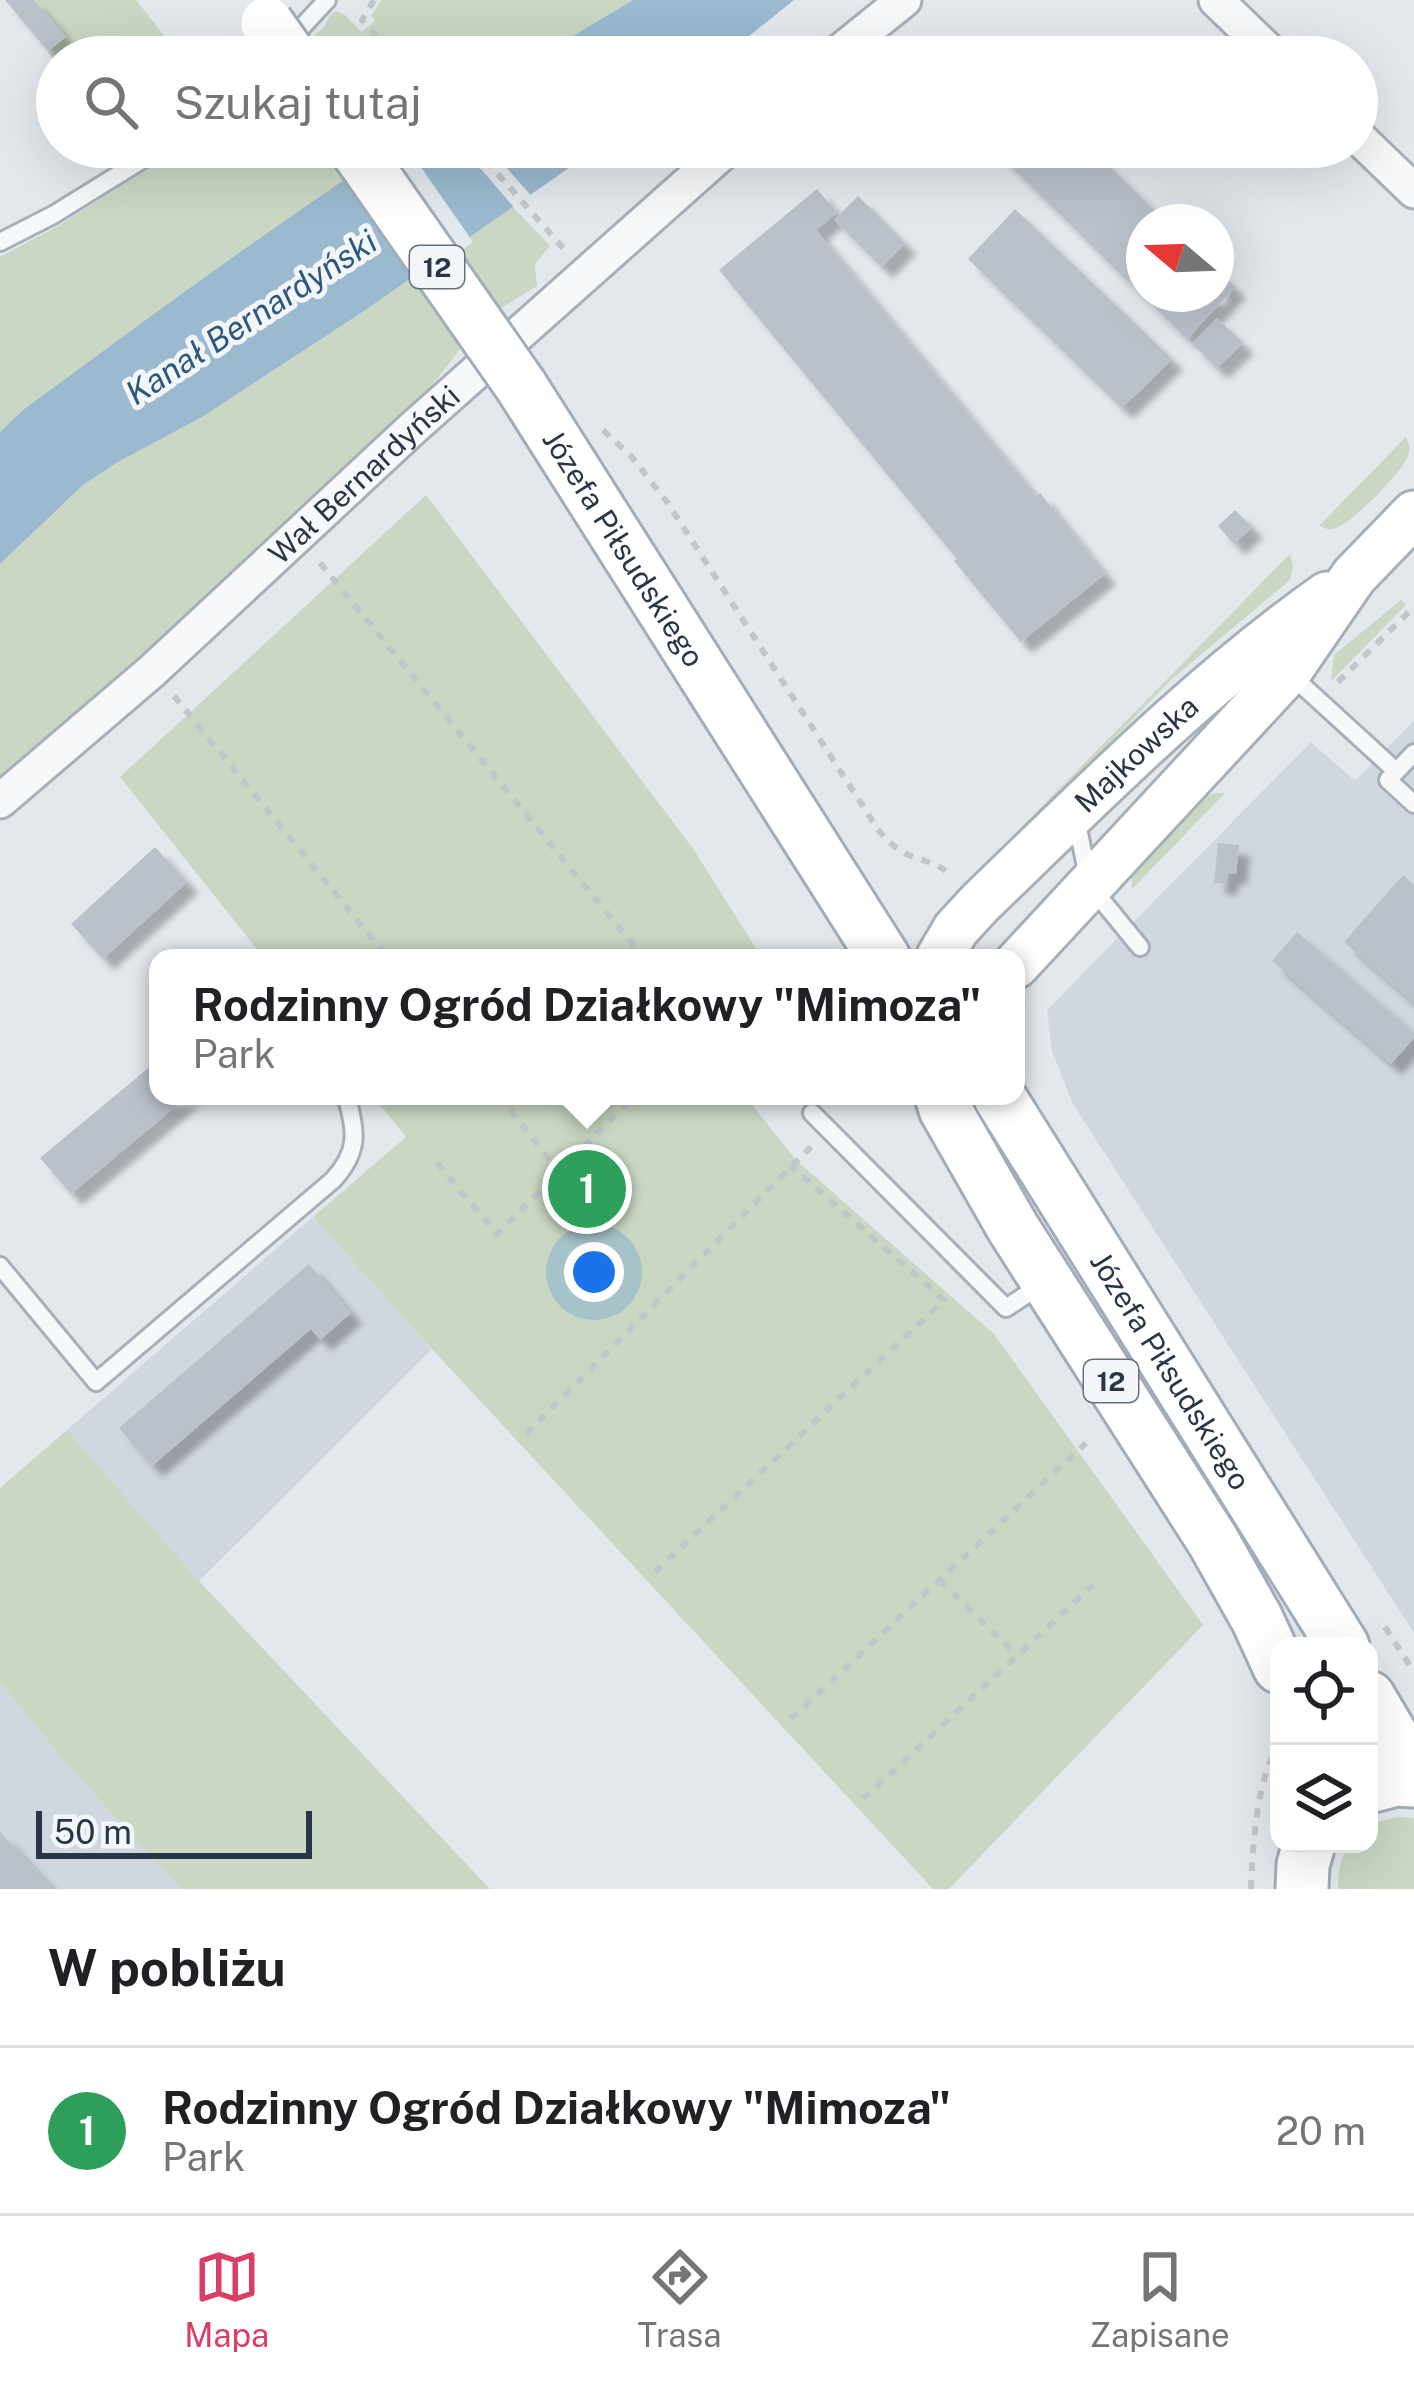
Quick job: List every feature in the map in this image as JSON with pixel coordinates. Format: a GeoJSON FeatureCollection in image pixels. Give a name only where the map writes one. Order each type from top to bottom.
{"type":"FeatureCollection","features":[{"type":"Feature","properties":{"kind":"main road","name":"Józefa Piłsudskiego"},"geometry":{"type":"LineString","coordinates":[[369,168],[521,386],[878,949]]}},
{"type":"Feature","properties":{"kind":"main road","name":"Majkowska"},"geometry":{"type":"LineString","coordinates":[[1025,955],[1288,672],[1354,576],[1414,514]]}},
{"type":"Feature","properties":{"kind":"main road","name":"Majkowska"},"geometry":{"type":"LineString","coordinates":[[944,949],[980,903],[1199,695],[1354,576]]}},
{"type":"Feature","properties":{"kind":"main road","name":"Józefa Piłsudskiego"},"geometry":{"type":"LineString","coordinates":[[944,1105],[1047,1282],[1214,1541],[1270,1647]]}},
{"type":"Feature","properties":{"kind":"main road","name":"Józefa Piłsudskiego"},"geometry":{"type":"LineString","coordinates":[[1005,1105],[1337,1637]]}},
{"type":"Feature","properties":{"kind":"main road"},"geometry":{"type":"LineString","coordinates":[[1378,1713],[1414,1777],[1378,1785]]}},
{"type":"Feature","properties":{"kind":"main road"},"geometry":{"type":"LineString","coordinates":[[1302,1889],[1307,1853]]}},
{"type":"Feature","properties":{"kind":"street"},"geometry":{"type":"LineString","coordinates":[[859,36],[904,0]]}},
{"type":"Feature","properties":{"kind":"street"},"geometry":{"type":"LineString","coordinates":[[1216,0],[1253,36]]}},
{"type":"Feature","properties":{"kind":"street"},"geometry":{"type":"LineString","coordinates":[[1378,156],[1414,191]]}},
{"type":"Feature","properties":{"kind":"street","name":"Wał Bernardyński"},"geometry":{"type":"LineString","coordinates":[[0,801],[152,670],[412,428],[705,168]]}},
{"type":"Feature","properties":{"kind":"lane"},"geometry":{"type":"LineString","coordinates":[[270,34],[302,29],[327,0]]}},
{"type":"Feature","properties":{"kind":"lane"},"geometry":{"type":"LineString","coordinates":[[0,242],[129,168]]}},
{"type":"Feature","properties":{"kind":"lane"},"geometry":{"type":"LineString","coordinates":[[1288,672],[1396,771]]}},
{"type":"Feature","properties":{"kind":"lane"},"geometry":{"type":"LineString","coordinates":[[1414,753],[1388,780],[1414,803]]}},
{"type":"Feature","properties":{"kind":"lane"},"geometry":{"type":"LineString","coordinates":[[1074,812],[1090,886],[1140,947]]}},
{"type":"Feature","properties":{"kind":"lane"},"geometry":{"type":"LineString","coordinates":[[0,1266],[96,1382],[350,1162],[353,1139],[348,1105]]}},
{"type":"Feature","properties":{"kind":"lane"},"geometry":{"type":"LineString","coordinates":[[812,1113],[1006,1308],[1047,1282]]}},
{"type":"Feature","properties":{"kind":"path"},"geometry":{"type":"LineString","coordinates":[[374,0],[362,20],[377,36]]}},
{"type":"Feature","properties":{"kind":"path"},"geometry":{"type":"LineString","coordinates":[[493,168],[557,241]]}},
{"type":"Feature","properties":{"kind":"path"},"geometry":{"type":"LineString","coordinates":[[598,425],[631,456],[667,502],[877,828],[903,852],[938,863]]}},
{"type":"Feature","properties":{"kind":"path"},"geometry":{"type":"LineString","coordinates":[[298,537],[637,949]]}},
{"type":"Feature","properties":{"kind":"path"},"geometry":{"type":"LineString","coordinates":[[152,670],[381,949]]}},
{"type":"Feature","properties":{"kind":"path"},"geometry":{"type":"LineString","coordinates":[[506,1105],[560,1172]]}},
{"type":"Feature","properties":{"kind":"path"},"geometry":{"type":"LineString","coordinates":[[437,1163],[497,1234],[625,1105]]}},
{"type":"Feature","properties":{"kind":"path"},"geometry":{"type":"LineString","coordinates":[[526,1434],[828,1130]]}},
{"type":"Feature","properties":{"kind":"path"},"geometry":{"type":"LineString","coordinates":[[655,1572],[944,1300],[791,1166]]}},
{"type":"Feature","properties":{"kind":"path"},"geometry":{"type":"LineString","coordinates":[[791,1719],[1086,1443]]}},
{"type":"Feature","properties":{"kind":"path"},"geometry":{"type":"LineString","coordinates":[[940,1580],[1017,1656]]}},
{"type":"Feature","properties":{"kind":"path"},"geometry":{"type":"LineString","coordinates":[[863,1798],[1094,1584]]}},
{"type":"Feature","properties":{"kind":"path"},"geometry":{"type":"LineString","coordinates":[[1250,1889],[1252,1844],[1270,1762]]}},
{"type":"Feature","properties":{"kind":"shaded area"},"geometry":{"type":"Polygon","coordinates":[[[1414,720],[1414,1633],[1073,1104],[1052,1051],[1047,1010],[1311,742],[1355,781],[1414,720]]]}},
{"type":"Feature","properties":{"kind":"shaded area"},"geometry":{"type":"Polygon","coordinates":[[[313,1217],[432,1349],[199,1581],[67,1430],[313,1217]]]}},
{"type":"Feature","properties":{"kind":"shaded area"},"geometry":{"type":"Polygon","coordinates":[[[0,1682],[65,1762],[181,1889],[0,1889],[0,1682]]]}},
{"type":"Feature","properties":{"kind":"green space"},"geometry":{"type":"Polygon","coordinates":[[[34,0],[136,0],[164,36],[64,36],[34,0]]]}},
{"type":"Feature","properties":{"kind":"green space"},"geometry":{"type":"Polygon","coordinates":[[[381,0],[633,0],[573,36],[314,36],[337,11],[362,32],[375,21],[371,16],[381,0]]]}},
{"type":"Feature","properties":{"kind":"green space"},"geometry":{"type":"Polygon","coordinates":[[[150,168],[363,168],[161,309],[0,432],[0,257],[150,168]]]}},
{"type":"Feature","properties":{"kind":"green space"},"geometry":{"type":"Polygon","coordinates":[[[513,207],[550,246],[535,264],[537,286],[501,308],[472,334],[408,416],[0,781],[0,564],[83,485],[202,417],[513,207]]]}},
{"type":"Feature","properties":{"kind":"green space"},"geometry":{"type":"Polygon","coordinates":[[[1406,437],[1408,456],[1377,495],[1338,527],[1319,526],[1406,437]]]}},
{"type":"Feature","properties":{"kind":"green space"},"geometry":{"type":"Polygon","coordinates":[[[426,495],[694,850],[756,949],[257,949],[120,777],[426,495]]]}},
{"type":"Feature","properties":{"kind":"green space"},"geometry":{"type":"Polygon","coordinates":[[[1290,554],[1290,580],[1172,679],[999,857],[1000,849],[1290,554]]]}},
{"type":"Feature","properties":{"kind":"green space"},"geometry":{"type":"Polygon","coordinates":[[[1401,600],[1406,605],[1331,681],[1334,655],[1401,600]]]}},
{"type":"Feature","properties":{"kind":"green space"},"geometry":{"type":"Polygon","coordinates":[[[1225,793],[1132,889],[1131,873],[1207,796],[1225,793]]]}},
{"type":"Feature","properties":{"kind":"green space"},"geometry":{"type":"Polygon","coordinates":[[[380,1105],[752,1105],[796,1160],[994,1334],[1203,1625],[949,1889],[933,1889],[313,1217],[406,1137],[380,1105]]]}},
{"type":"Feature","properties":{"kind":"green space"},"geometry":{"type":"Polygon","coordinates":[[[67,1430],[199,1581],[490,1889],[181,1889],[65,1762],[0,1682],[0,1488],[67,1430]]]}},
{"type":"Feature","properties":{"kind":"green space"},"geometry":{"type":"Polygon","coordinates":[[[1414,1818],[1414,1889],[1338,1889],[1345,1853],[1378,1853],[1378,1822],[1414,1818]]]}},
{"type":"Feature","properties":{"kind":"water"},"geometry":{"type":"Polygon","coordinates":[[[633,0],[794,0],[749,36],[573,36],[633,0]]]}},
{"type":"Feature","properties":{"kind":"water","name":"Kanał Bernardyński"},"geometry":{"type":"Polygon","coordinates":[[[363,168],[569,168],[202,417],[83,485],[0,564],[0,432],[23,410],[363,168]]]}},
{"type":"Feature","properties":{"kind":"pier"},"geometry":{"type":"Polygon","coordinates":[[[351,168],[422,168],[473,242],[415,282],[340,175],[351,168]]]}},
{"type":"Feature","properties":{"kind":"pier"},"geometry":{"type":"Polygon","coordinates":[[[480,168],[507,168],[534,199],[517,211],[480,168]]]}},
{"type":"Feature","properties":{"kind":"building"},"geometry":{"type":"Polygon","coordinates":[[[5,0],[34,0],[65,36],[36,37],[5,0]]]}},
{"type":"Feature","properties":{"kind":"building"},"geometry":{"type":"Polygon","coordinates":[[[1012,168],[1111,168],[1148,204],[1126,204],[1126,279],[1012,168]]]}},
{"type":"Feature","properties":{"kind":"building"},"geometry":{"type":"Polygon","coordinates":[[[817,189],[837,213],[816,230],[1105,574],[1021,642],[719,270],[817,189]]]}},
{"type":"Feature","properties":{"kind":"building"},"geometry":{"type":"Polygon","coordinates":[[[858,196],[905,243],[882,267],[834,220],[858,196]]]}},
{"type":"Feature","properties":{"kind":"building"},"geometry":{"type":"Polygon","coordinates":[[[1015,209],[1172,359],[1122,408],[968,259],[1015,209]]]}},
{"type":"Feature","properties":{"kind":"building"},"geometry":{"type":"Polygon","coordinates":[[[1159,312],[1212,312],[1187,339],[1159,312]]]}},
{"type":"Feature","properties":{"kind":"building"},"geometry":{"type":"Polygon","coordinates":[[[1217,318],[1243,343],[1217,368],[1192,344],[1217,318]]]}},
{"type":"Feature","properties":{"kind":"building"},"geometry":{"type":"Polygon","coordinates":[[[1235,510],[1252,527],[1234,544],[1218,526],[1235,510]]]}},
{"type":"Feature","properties":{"kind":"building"},"geometry":{"type":"Polygon","coordinates":[[[1218,843],[1239,845],[1236,874],[1228,873],[1226,884],[1214,883],[1218,843]]]}},
{"type":"Feature","properties":{"kind":"building"},"geometry":{"type":"Polygon","coordinates":[[[155,847],[187,882],[103,959],[71,924],[155,847]]]}},
{"type":"Feature","properties":{"kind":"building"},"geometry":{"type":"Polygon","coordinates":[[[1403,875],[1414,885],[1414,1003],[1344,942],[1403,875]]]}},
{"type":"Feature","properties":{"kind":"building"},"geometry":{"type":"Polygon","coordinates":[[[1297,932],[1414,1033],[1391,1064],[1272,961],[1297,932]]]}},
{"type":"Feature","properties":{"kind":"building"},"geometry":{"type":"Polygon","coordinates":[[[149,1067],[149,1105],[177,1105],[71,1194],[40,1158],[149,1067]]]}},
{"type":"Feature","properties":{"kind":"building"},"geometry":{"type":"Polygon","coordinates":[[[309,1264],[351,1313],[320,1340],[311,1329],[152,1466],[119,1428],[309,1264]]]}},
{"type":"Feature","properties":{"kind":"building"},"geometry":{"type":"Polygon","coordinates":[[[0,1832],[53,1889],[0,1889],[0,1832]]]}},
{"type":"Feature","properties":{"kind":"place","name":"Rodzinny Ogród Działkowy \"Mimoza\""},"geometry":{"type":"Point","coordinates":[587,1189]}}]}
